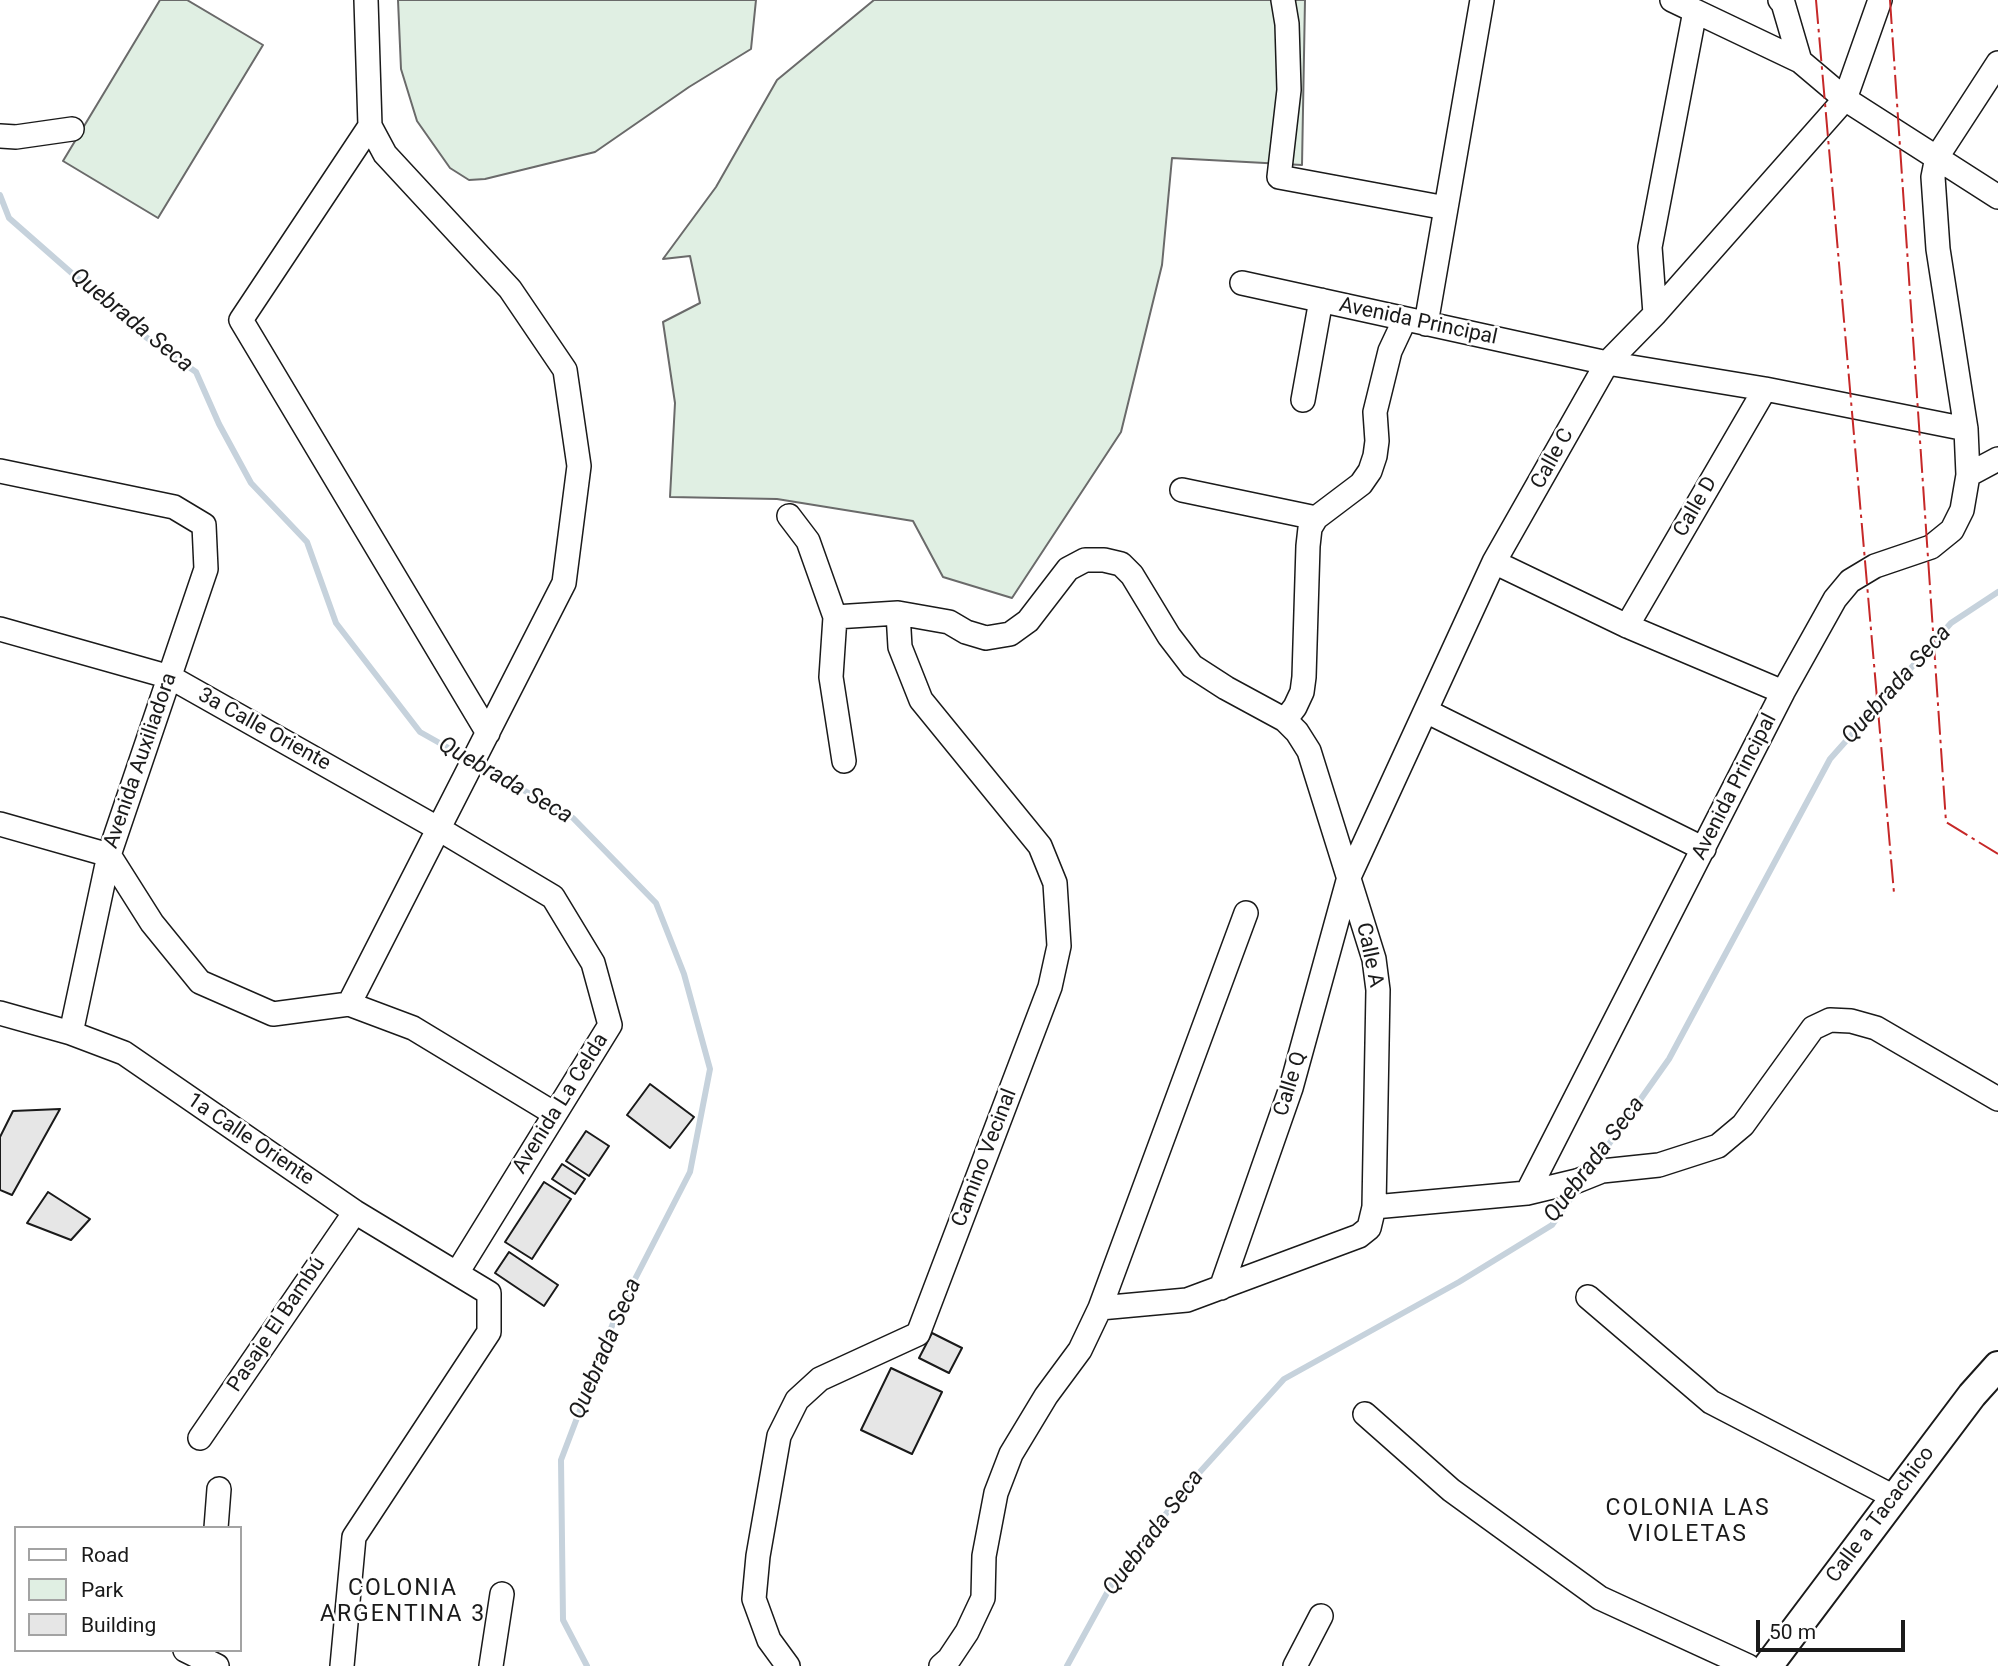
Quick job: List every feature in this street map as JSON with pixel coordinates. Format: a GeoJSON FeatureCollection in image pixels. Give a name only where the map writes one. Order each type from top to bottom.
{"type":"FeatureCollection","features":[{"type":"Feature","properties":{"kind":"main road","name":"Calle a Tacachico"},"geometry":{"type":"LineString","coordinates":[[1768,1666],[1972,1395],[1998,1366]]}},
{"type":"Feature","properties":{"kind":"street"},"geometry":{"type":"LineString","coordinates":[[349,1004],[564,583],[579,466],[565,370],[510,289],[385,154],[370,126],[366,0]]}},
{"type":"Feature","properties":{"kind":"street"},"geometry":{"type":"LineString","coordinates":[[1283,0],[1287,24],[1290,90],[1279,177],[1446,208]]}},
{"type":"Feature","properties":{"kind":"street"},"geometry":{"type":"LineString","coordinates":[[835,617],[898,614],[949,622],[966,632],[986,638],[1010,634],[1028,621],[1068,569],[1085,560],[1104,560],[1121,564],[1132,575],[1169,636],[1192,666],[1285,720],[1295,707],[1303,684],[1310,528],[1316,518],[1361,484],[1370,471],[1377,441],[1375,412],[1390,351],[1416,322],[1446,208],[1482,0]]}},
{"type":"Feature","properties":{"kind":"street"},"geometry":{"type":"LineString","coordinates":[[1672,0],[1800,61],[1844,99],[1998,197]]}},
{"type":"Feature","properties":{"kind":"street"},"geometry":{"type":"LineString","coordinates":[[1780,0],[1783,2],[1800,61]]}},
{"type":"Feature","properties":{"kind":"street"},"geometry":{"type":"LineString","coordinates":[[1844,99],[1880,0]]}},
{"type":"Feature","properties":{"kind":"street"},"geometry":{"type":"LineString","coordinates":[[1655,314],[1650,247],[1695,11]]}},
{"type":"Feature","properties":{"kind":"street","name":"Avenida Principal"},"geometry":{"type":"LineString","coordinates":[[1527,1193],[1783,692],[1836,599],[1850,581],[1875,566],[1931,547],[1952,530],[1962,510],[1968,475],[1966,429],[1938,249],[1933,177],[1937,157],[1998,63]]}},
{"type":"Feature","properties":{"kind":"street","name":"Calle C"},"geometry":{"type":"LineString","coordinates":[[1349,877],[1494,562],[1607,363],[1655,314],[1844,99]]}},
{"type":"Feature","properties":{"kind":"street"},"geometry":{"type":"LineString","coordinates":[[370,126],[241,320],[488,733]]}},
{"type":"Feature","properties":{"kind":"street"},"geometry":{"type":"LineString","coordinates":[[0,136],[16,137],[72,129]]}},
{"type":"Feature","properties":{"kind":"street","name":"Avenida Principal"},"geometry":{"type":"LineString","coordinates":[[1242,283],[1607,363],[1765,389],[1966,429]]}},
{"type":"Feature","properties":{"kind":"street"},"geometry":{"type":"LineString","coordinates":[[1303,400],[1321,300]]}},
{"type":"Feature","properties":{"kind":"street","name":"Calle D"},"geometry":{"type":"LineString","coordinates":[[1627,626],[1765,389]]}},
{"type":"Feature","properties":{"kind":"street"},"geometry":{"type":"LineString","coordinates":[[1968,475],[1998,459]]}},
{"type":"Feature","properties":{"kind":"street","name":"Avenida Auxiliadora"},"geometry":{"type":"LineString","coordinates":[[0,471],[174,507],[204,525],[206,569],[110,855],[71,1033]]}},
{"type":"Feature","properties":{"kind":"street"},"geometry":{"type":"LineString","coordinates":[[1182,490],[1316,518]]}},
{"type":"Feature","properties":{"kind":"street"},"geometry":{"type":"LineString","coordinates":[[789,516],[808,541],[835,617],[831,677],[844,761]]}},
{"type":"Feature","properties":{"kind":"street"},"geometry":{"type":"LineString","coordinates":[[1494,562],[1627,626],[1783,692]]}},
{"type":"Feature","properties":{"kind":"street","name":"Camino Vecinal"},"geometry":{"type":"LineString","coordinates":[[788,1666],[769,1640],[754,1599],[758,1556],[779,1436],[797,1400],[820,1379],[918,1334],[1050,988],[1059,946],[1055,883],[1040,846],[921,700],[900,646],[898,614]]}},
{"type":"Feature","properties":{"kind":"street","name":"3a Calle Oriente"},"geometry":{"type":"LineString","coordinates":[[0,629],[170,677],[439,829]]}},
{"type":"Feature","properties":{"kind":"street"},"geometry":{"type":"LineString","coordinates":[[1426,710],[1704,849]]}},
{"type":"Feature","properties":{"kind":"street","name":"Calle A"},"geometry":{"type":"LineString","coordinates":[[1285,720],[1297,732],[1309,751],[1374,959],[1378,990],[1374,1207]]}},
{"type":"Feature","properties":{"kind":"street"},"geometry":{"type":"LineString","coordinates":[[0,824],[110,855],[152,923],[200,982],[273,1014],[349,1004],[413,1028],[555,1114]]}},
{"type":"Feature","properties":{"kind":"street","name":"Avenida La Celda"},"geometry":{"type":"LineString","coordinates":[[439,829],[553,897],[593,963],[610,1025],[457,1273]]}},
{"type":"Feature","properties":{"kind":"street","name":"Calle Q"},"geometry":{"type":"LineString","coordinates":[[1221,1287],[1291,1088],[1349,877]]}},
{"type":"Feature","properties":{"kind":"street"},"geometry":{"type":"LineString","coordinates":[[941,1666],[968,1632],[983,1598],[984,1556],[996,1493],[1011,1454],[1046,1396],[1080,1350],[1100,1308],[1246,913]]}},
{"type":"Feature","properties":{"kind":"street","name":"1a Calle Oriente"},"geometry":{"type":"LineString","coordinates":[[0,1013],[71,1033],[124,1054],[355,1212],[489,1293],[489,1332],[354,1537],[342,1666]]}},
{"type":"Feature","properties":{"kind":"street"},"geometry":{"type":"LineString","coordinates":[[1100,1308],[1187,1300],[1359,1236],[1369,1228],[1374,1207],[1527,1193],[1577,1181],[1602,1171],[1659,1165],[1718,1146],[1743,1125],[1813,1028],[1830,1020],[1851,1021],[1876,1028],[1998,1099]]}},
{"type":"Feature","properties":{"kind":"street","name":"Pasaje El Bambú"},"geometry":{"type":"LineString","coordinates":[[200,1438],[355,1212]]}},
{"type":"Feature","properties":{"kind":"street"},"geometry":{"type":"LineString","coordinates":[[1588,1297],[1711,1402],[1894,1497]]}},
{"type":"Feature","properties":{"kind":"street"},"geometry":{"type":"LineString","coordinates":[[1365,1414],[1451,1490],[1600,1598],[1748,1666]]}},
{"type":"Feature","properties":{"kind":"street"},"geometry":{"type":"LineString","coordinates":[[216,1526],[219,1489]]}},
{"type":"Feature","properties":{"kind":"street"},"geometry":{"type":"LineString","coordinates":[[491,1666],[502,1594]]}},
{"type":"Feature","properties":{"kind":"street"},"geometry":{"type":"LineString","coordinates":[[1295,1666],[1321,1616]]}},
{"type":"Feature","properties":{"kind":"green space"},"geometry":{"type":"Polygon","coordinates":[[[160,0],[187,0],[263,45],[158,218],[63,161],[160,0]]]}},
{"type":"Feature","properties":{"kind":"green space"},"geometry":{"type":"Polygon","coordinates":[[[398,0],[756,0],[751,49],[689,87],[595,152],[485,179],[469,180],[450,168],[417,121],[401,69],[398,0]]]}},
{"type":"Feature","properties":{"kind":"green space"},"geometry":{"type":"Polygon","coordinates":[[[874,0],[1305,0],[1302,165],[1172,158],[1162,265],[1121,432],[1012,598],[943,577],[913,521],[777,499],[670,497],[675,403],[663,322],[700,303],[690,256],[663,259],[716,187],[777,80],[874,0]]]}},
{"type":"Feature","properties":{"kind":"building"},"geometry":{"type":"Polygon","coordinates":[[[650,1084],[694,1117],[670,1148],[627,1115],[650,1084]]]}},
{"type":"Feature","properties":{"kind":"building"},"geometry":{"type":"Polygon","coordinates":[[[60,1109],[12,1195],[0,1190],[0,1137],[13,1111],[60,1109]]]}},
{"type":"Feature","properties":{"kind":"building"},"geometry":{"type":"Polygon","coordinates":[[[586,1131],[609,1146],[589,1176],[566,1161],[586,1131]]]}},
{"type":"Feature","properties":{"kind":"building"},"geometry":{"type":"Polygon","coordinates":[[[562,1164],[585,1179],[575,1194],[552,1179],[562,1164]]]}},
{"type":"Feature","properties":{"kind":"building"},"geometry":{"type":"Polygon","coordinates":[[[544,1182],[571,1199],[532,1259],[505,1242],[544,1182]]]}},
{"type":"Feature","properties":{"kind":"building"},"geometry":{"type":"Polygon","coordinates":[[[48,1192],[90,1219],[71,1240],[27,1223],[48,1192]]]}},
{"type":"Feature","properties":{"kind":"building"},"geometry":{"type":"Polygon","coordinates":[[[509,1252],[558,1285],[544,1306],[495,1273],[509,1252]]]}},
{"type":"Feature","properties":{"kind":"building"},"geometry":{"type":"Polygon","coordinates":[[[932,1333],[962,1348],[949,1373],[919,1358],[932,1333]]]}},
{"type":"Feature","properties":{"kind":"building"},"geometry":{"type":"Polygon","coordinates":[[[891,1368],[942,1392],[912,1454],[861,1430],[891,1368]]]}},
{"type":"Feature","properties":{"kind":"waterway","name":"Quebrada Seca"},"geometry":{"type":"LineString","coordinates":[[0,195],[9,218],[140,333],[196,372],[219,424],[251,483],[307,542],[336,623],[420,732],[468,759]]}},
{"type":"Feature","properties":{"kind":"waterway","name":"Quebrada Seca"},"geometry":{"type":"LineString","coordinates":[[1592,1168],[1669,1059],[1830,759],[1951,623],[1998,592]]}},
{"type":"Feature","properties":{"kind":"waterway","name":"Quebrada Seca"},"geometry":{"type":"LineString","coordinates":[[477,764],[573,818],[656,903],[684,974],[710,1069],[690,1172],[615,1318],[561,1460],[563,1620],[587,1666]]}},
{"type":"Feature","properties":{"kind":"waterway","name":"Quebrada Seca"},"geometry":{"type":"LineString","coordinates":[[1067,1666],[1113,1582],[1189,1484],[1284,1379],[1459,1282],[1552,1225],[1578,1188]]}},
{"type":"Feature","properties":{"kind":"power"},"geometry":{"type":"LineString","coordinates":[[1816,0],[1894,893]]}},
{"type":"Feature","properties":{"kind":"power"},"geometry":{"type":"LineString","coordinates":[[1890,0],[1946,822],[1998,854]]}},
{"type":"Feature","properties":{"kind":"district","name":"COLONIA LAS VIOLETAS"},"geometry":{"type":"Point","coordinates":[1688,1522]}},
{"type":"Feature","properties":{"kind":"district","name":"COLONIA ARGENTINA 3"},"geometry":{"type":"Point","coordinates":[403,1602]}}]}
